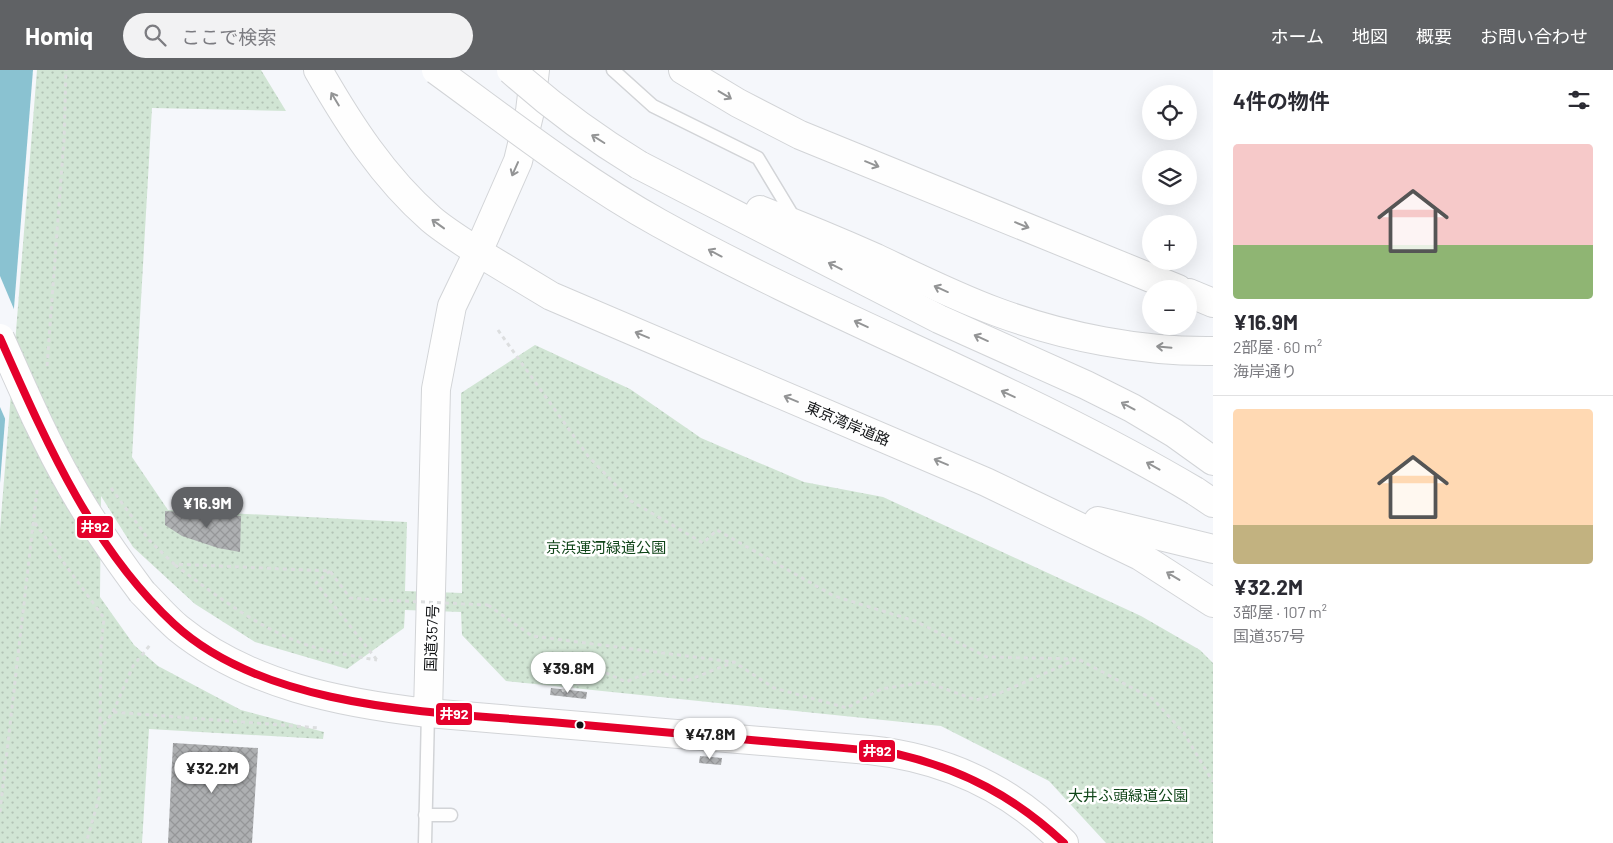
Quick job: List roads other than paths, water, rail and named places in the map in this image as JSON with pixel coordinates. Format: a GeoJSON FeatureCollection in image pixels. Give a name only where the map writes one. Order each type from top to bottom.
{"type":"FeatureCollection","features":[{"type":"Feature","properties":{"kind":"main road","name":"東京湾岸道路"},"geometry":{"type":"LineString","coordinates":[[318,70],[362,141],[392,181],[432,220],[478,252],[551,296],[986,482],[1140,556],[1213,603]]}},
{"type":"Feature","properties":{"kind":"main road"},"geometry":{"type":"LineString","coordinates":[[436,70],[553,156],[657,222],[794,293],[1108,441],[1154,466],[1213,503]]}},
{"type":"Feature","properties":{"kind":"main road"},"geometry":{"type":"LineString","coordinates":[[511,70],[546,102],[590,135],[639,165],[939,319],[1078,381],[1132,408],[1174,433],[1213,461]]}},
{"type":"Feature","properties":{"kind":"main road","name":"国道357号"},"geometry":{"type":"LineString","coordinates":[[428,713],[436,389],[452,306],[518,161],[530,111],[535,70]]}},
{"type":"Feature","properties":{"kind":"main road"},"geometry":{"type":"LineString","coordinates":[[683,70],[738,103],[800,135],[1156,280]]}},
{"type":"Feature","properties":{"kind":"main road"},"geometry":{"type":"LineString","coordinates":[[639,165],[799,225],[944,290],[997,312],[1046,328],[1096,340],[1213,351]]}},
{"type":"Feature","properties":{"kind":"main road"},"geometry":{"type":"LineString","coordinates":[[1197,296],[1213,303]]}},
{"type":"Feature","properties":{"kind":"main road"},"geometry":{"type":"LineString","coordinates":[[0,338],[30,407],[69,484],[107,544],[142,592],[177,627],[210,650],[248,670],[304,691],[376,707],[869,750],[908,756],[943,765],[995,788],[1035,816],[1064,843]]}},
{"type":"Feature","properties":{"kind":"main road"},"geometry":{"type":"LineString","coordinates":[[986,482],[1113,527],[1213,549]]}},
{"type":"Feature","properties":{"kind":"lane"},"geometry":{"type":"LineString","coordinates":[[614,70],[653,106],[758,158],[799,225]]}},
{"type":"Feature","properties":{"kind":"lane"},"geometry":{"type":"LineString","coordinates":[[425,843],[428,713]]}},
{"type":"Feature","properties":{"kind":"lane"},"geometry":{"type":"LineString","coordinates":[[425,815],[452,815]]}},
{"type":"Feature","properties":{"kind":"water"},"geometry":{"type":"Polygon","coordinates":[[[0,70],[33,70],[0,483],[0,70]]]}},
{"type":"Feature","properties":{"kind":"park label","name":"京浜運河緑道公園"},"geometry":{"type":"Point","coordinates":[606,547]}},
{"type":"Feature","properties":{"kind":"park label","name":"大井ふ頭緑道公園"},"geometry":{"type":"Point","coordinates":[1128,795]}}]}
